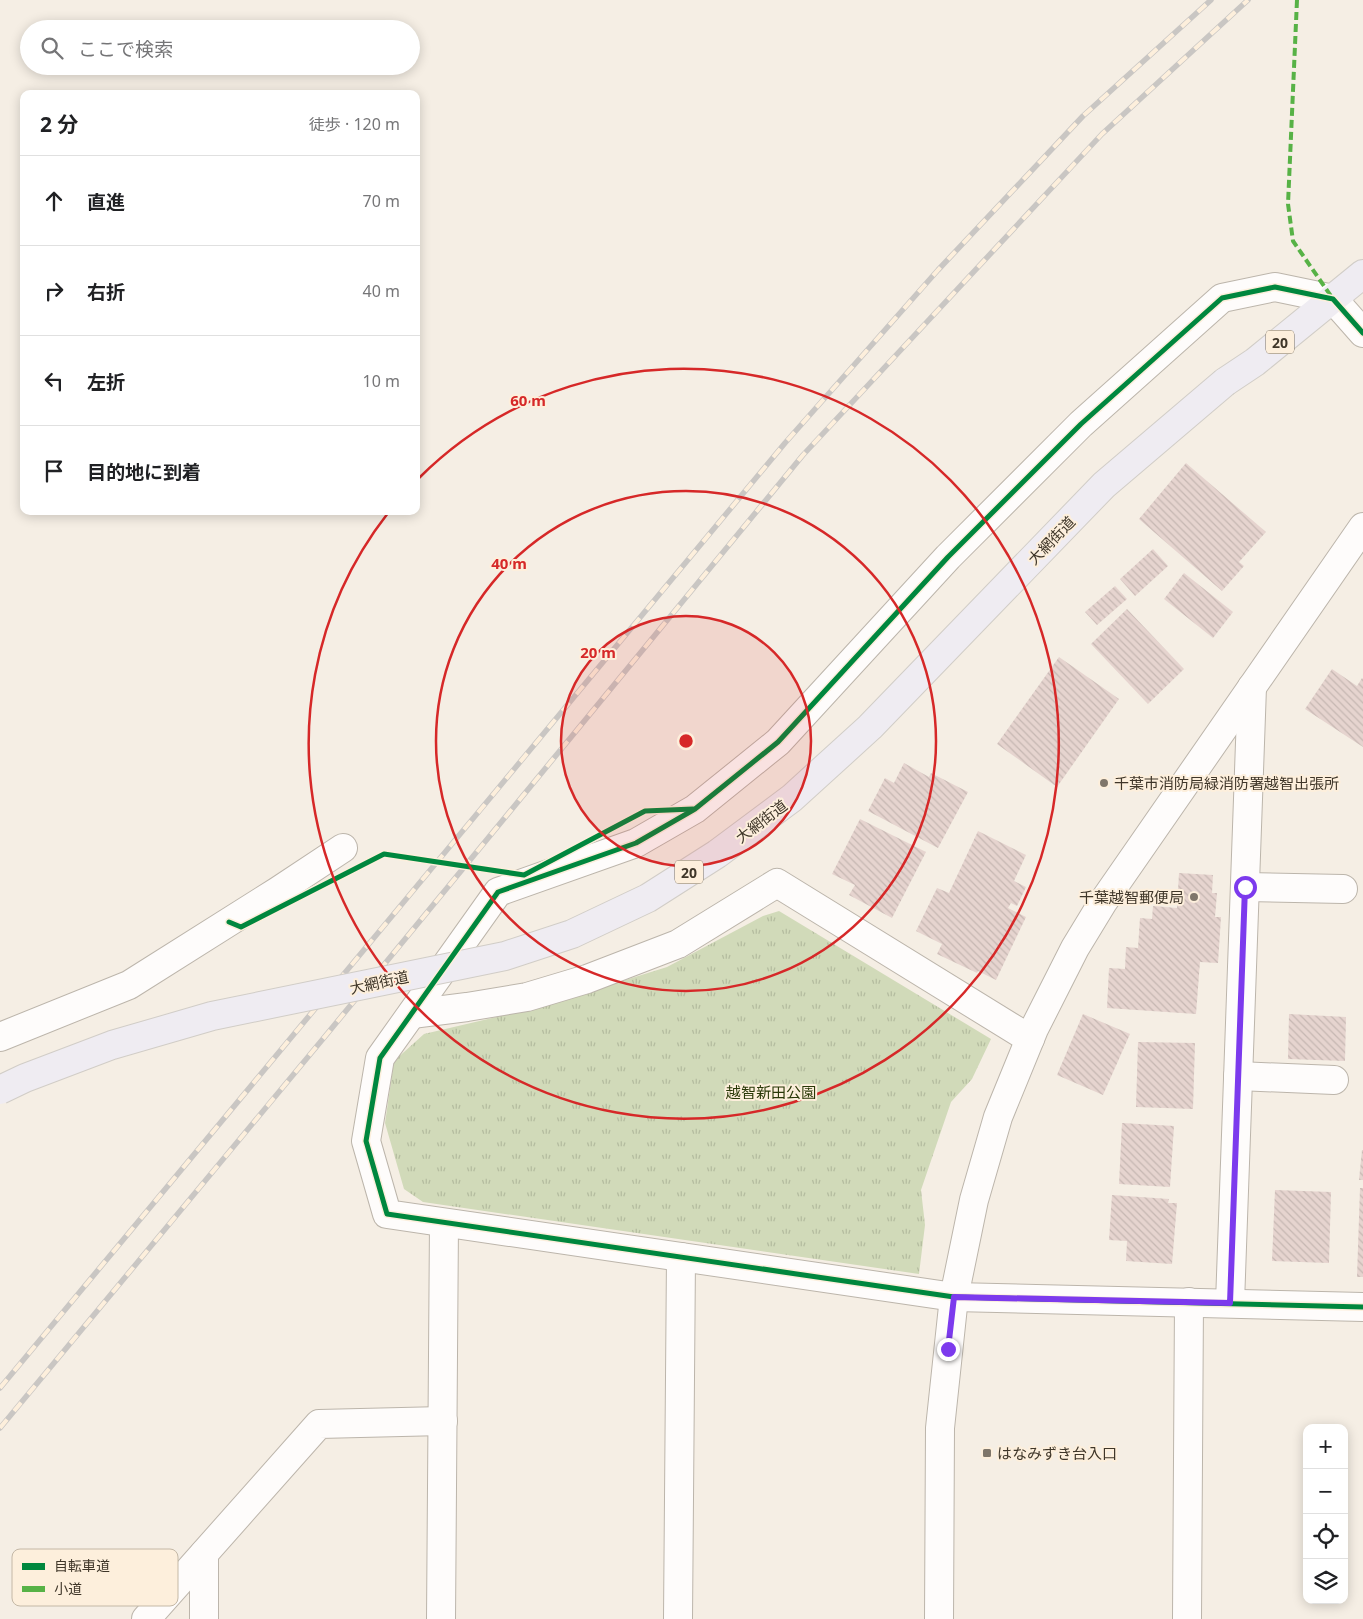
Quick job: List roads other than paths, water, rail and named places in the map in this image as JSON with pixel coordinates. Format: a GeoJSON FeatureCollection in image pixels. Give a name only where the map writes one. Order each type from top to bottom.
{"type":"FeatureCollection","features":[{"type":"Feature","properties":{"kind":"main road","name":"大網街道"},"geometry":{"type":"LineString","coordinates":[[0,1090],[25,1078],[112,1045],[212,1016],[505,956],[572,934],[648,898],[717,854],[792,798],[870,727],[1104,485],[1225,382],[1254,362],[1363,274]]}},
{"type":"Feature","properties":{"kind":"street"},"geometry":{"type":"LineString","coordinates":[[1363,333],[1333,299],[1275,287],[1222,298],[1081,424],[948,557],[778,742],[695,809],[636,843],[498,892],[380,1058],[366,1141],[387,1214],[954,1297],[1363,1307]]}},
{"type":"Feature","properties":{"kind":"street"},"geometry":{"type":"LineString","coordinates":[[939,1619],[940,1428],[954,1297],[974,1200],[998,1117],[1030,1039],[1074,948],[1098,910],[1363,527]]}},
{"type":"Feature","properties":{"kind":"street"},"geometry":{"type":"LineString","coordinates":[[1230,1303],[1252,687]]}},
{"type":"Feature","properties":{"kind":"street"},"geometry":{"type":"LineString","coordinates":[[0,1037],[129,985],[278,892],[343,848]]}},
{"type":"Feature","properties":{"kind":"street"},"geometry":{"type":"LineString","coordinates":[[412,1014],[527,997],[587,979],[678,944],[777,883],[1030,1039]]}},
{"type":"Feature","properties":{"kind":"street"},"geometry":{"type":"LineString","coordinates":[[1245,887],[1343,889]]}},
{"type":"Feature","properties":{"kind":"street"},"geometry":{"type":"LineString","coordinates":[[1238,1076],[1334,1080]]}},
{"type":"Feature","properties":{"kind":"street"},"geometry":{"type":"LineString","coordinates":[[441,1619],[444,1223]]}},
{"type":"Feature","properties":{"kind":"street"},"geometry":{"type":"LineString","coordinates":[[678,1619],[681,1257]]}},
{"type":"Feature","properties":{"kind":"street"},"geometry":{"type":"LineString","coordinates":[[1187,1619],[1189,1302]]}},
{"type":"Feature","properties":{"kind":"street"},"geometry":{"type":"LineString","coordinates":[[178,1583],[319,1424],[443,1421]]}},
{"type":"Feature","properties":{"kind":"street"},"geometry":{"type":"LineString","coordinates":[[204,1554],[204,1619]]}},
{"type":"Feature","properties":{"kind":"street"},"geometry":{"type":"LineString","coordinates":[[146,1619],[158,1606]]}},
{"type":"Feature","properties":{"kind":"railway"},"geometry":{"type":"LineString","coordinates":[[0,1388],[785,443],[938,270],[1083,116],[1211,0]]}},
{"type":"Feature","properties":{"kind":"railway"},"geometry":{"type":"LineString","coordinates":[[0,1428],[803,455],[1102,134],[1248,0]]}},
{"type":"Feature","properties":{"kind":"place","name":"千葉市消防局緑消防署越智出張所"},"geometry":{"type":"Point","coordinates":[1104,783]}},
{"type":"Feature","properties":{"kind":"place","name":"千葉越智郵便局"},"geometry":{"type":"Point","coordinates":[1194,897]}},
{"type":"Feature","properties":{"kind":"place","name":"はなみずき台入口"},"geometry":{"type":"Point","coordinates":[987,1453]}},
{"type":"Feature","properties":{"kind":"park label","name":"越智新田公園"},"geometry":{"type":"Point","coordinates":[771,1092]}}]}
